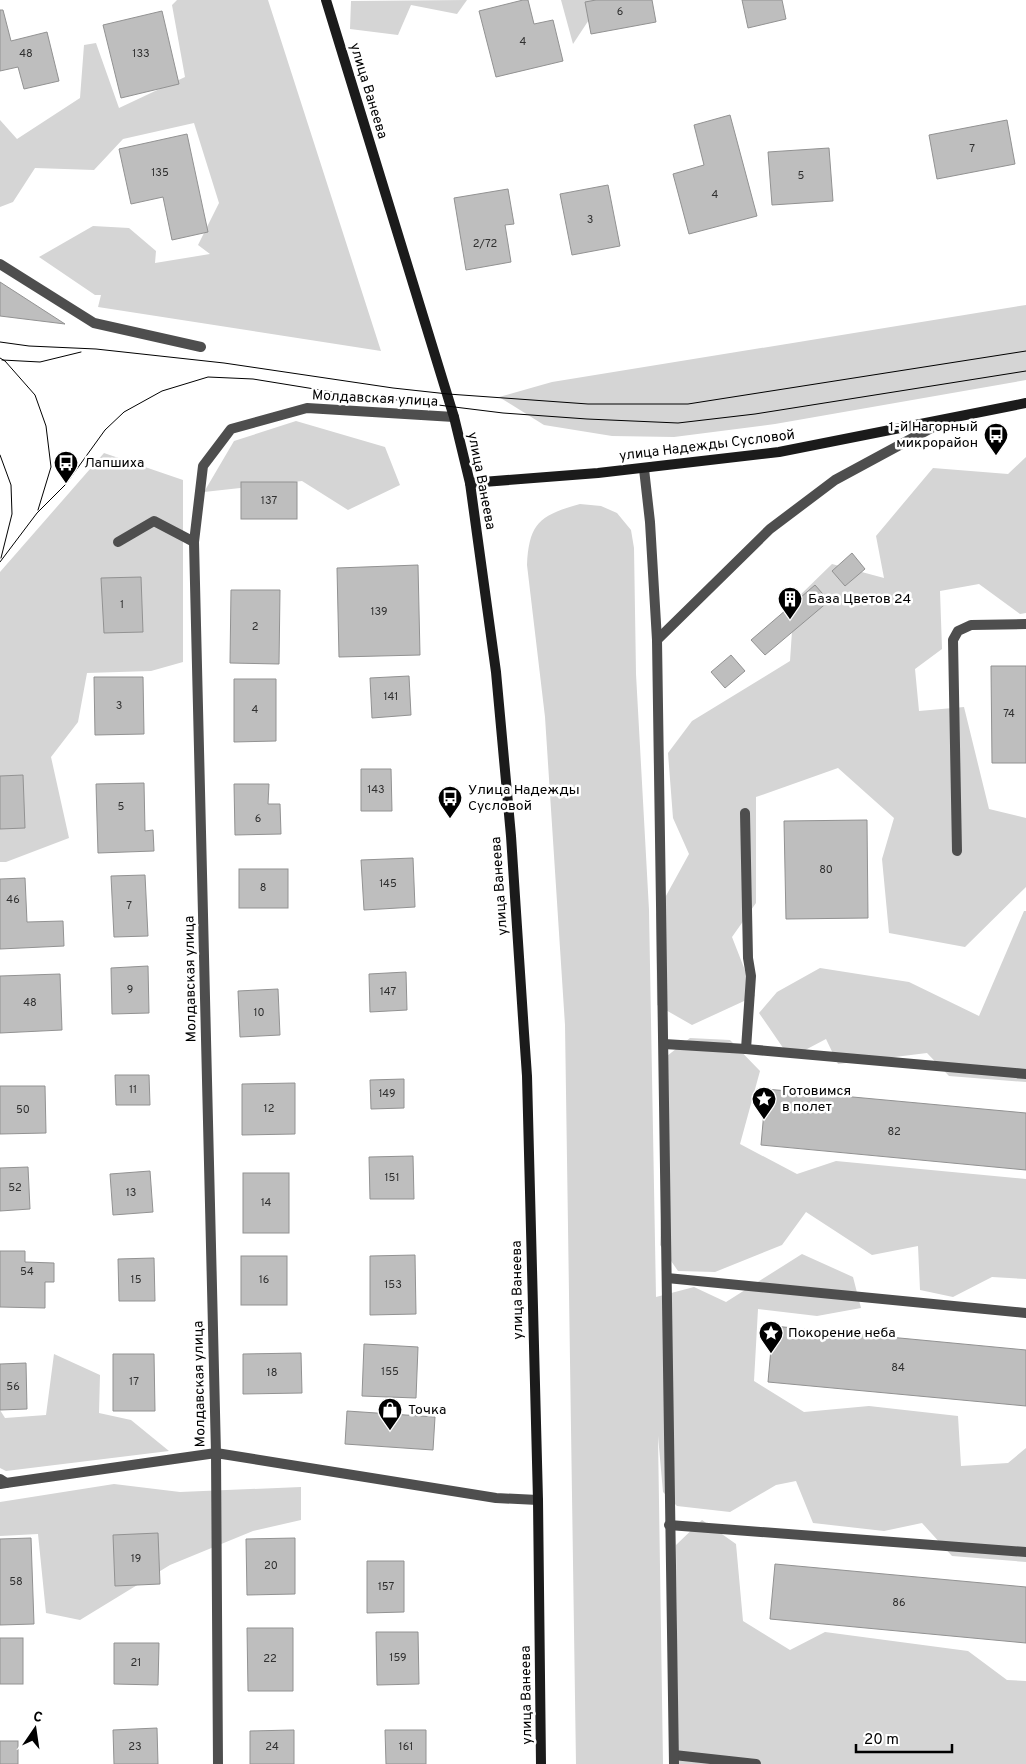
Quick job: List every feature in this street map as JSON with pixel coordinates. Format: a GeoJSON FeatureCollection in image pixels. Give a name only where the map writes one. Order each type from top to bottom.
{"type":"FeatureCollection","features":[{"type":"Feature","properties":{"kind":"main road","name":"улица Ванеева"},"geometry":{"type":"LineString","coordinates":[[326,0],[454,417],[470,483],[496,672],[511,836],[527,1076],[538,1500],[541,1764]]}},
{"type":"Feature","properties":{"kind":"main road","name":"улица Надежды Сусловой"},"geometry":{"type":"LineString","coordinates":[[470,483],[644,469],[779,452],[1026,403]]}},
{"type":"Feature","properties":{"kind":"street"},"geometry":{"type":"LineString","coordinates":[[0,264],[94,323],[201,347]]}},
{"type":"Feature","properties":{"kind":"street","name":"Молдавская улица"},"geometry":{"type":"LineString","coordinates":[[218,1764],[216,1453],[194,542],[203,466],[231,429],[306,408],[454,417]]}},
{"type":"Feature","properties":{"kind":"street","name":"улица Надежды Сусловой"},"geometry":{"type":"LineString","coordinates":[[657,640],[770,529],[835,480],[946,420]]}},
{"type":"Feature","properties":{"kind":"street"},"geometry":{"type":"LineString","coordinates":[[644,469],[650,522],[657,640],[674,1760],[756,1764]]}},
{"type":"Feature","properties":{"kind":"street"},"geometry":{"type":"LineString","coordinates":[[118,542],[154,521],[194,542]]}},
{"type":"Feature","properties":{"kind":"street"},"geometry":{"type":"LineString","coordinates":[[957,851],[953,640],[958,631],[971,625],[1026,624]]}},
{"type":"Feature","properties":{"kind":"street"},"geometry":{"type":"LineString","coordinates":[[745,813],[748,958],[751,976],[746,1049]]}},
{"type":"Feature","properties":{"kind":"street"},"geometry":{"type":"LineString","coordinates":[[664,1044],[746,1049],[1026,1074]]}},
{"type":"Feature","properties":{"kind":"street"},"geometry":{"type":"LineString","coordinates":[[667,1278],[1026,1313]]}},
{"type":"Feature","properties":{"kind":"street"},"geometry":{"type":"LineString","coordinates":[[2,1482],[216,1453],[496,1498],[538,1500]]}},
{"type":"Feature","properties":{"kind":"street"},"geometry":{"type":"LineString","coordinates":[[670,1524],[1026,1552]]}},
{"type":"Feature","properties":{"kind":"shaded area"},"geometry":{"type":"Polygon","coordinates":[[[177,0],[268,0],[381,351],[98,307],[101,295],[95,295],[39,257],[93,226],[129,228],[156,251],[155,263],[210,254],[198,245],[219,203],[194,123],[123,139],[94,170],[35,168],[13,202],[0,207],[0,120],[17,139],[80,98],[84,45],[96,43],[119,108],[185,77],[172,5],[177,0]]]}},
{"type":"Feature","properties":{"kind":"shaded area"},"geometry":{"type":"Polygon","coordinates":[[[467,0],[457,14],[411,5],[398,35],[350,29],[351,1],[467,0]]]}},
{"type":"Feature","properties":{"kind":"shaded area"},"geometry":{"type":"Polygon","coordinates":[[[561,0],[602,0],[573,44],[561,0]]]}},
{"type":"Feature","properties":{"kind":"shaded area"},"geometry":{"type":"Polygon","coordinates":[[[1026,305],[1026,380],[775,424],[674,437],[612,436],[544,425],[499,397],[552,382],[1026,305]]]}},
{"type":"Feature","properties":{"kind":"shaded area"},"geometry":{"type":"Polygon","coordinates":[[[296,421],[385,447],[400,485],[348,510],[302,481],[204,492],[234,441],[296,421]]]}},
{"type":"Feature","properties":{"kind":"shaded area"},"geometry":{"type":"Polygon","coordinates":[[[104,453],[183,480],[183,662],[151,671],[87,673],[78,722],[51,757],[69,838],[6,862],[0,862],[0,572],[104,453]]]}},
{"type":"Feature","properties":{"kind":"shaded area"},"geometry":{"type":"Polygon","coordinates":[[[1026,457],[1026,613],[1020,614],[979,584],[940,591],[942,649],[915,669],[919,711],[964,707],[989,809],[1026,818],[1026,887],[965,947],[889,933],[882,859],[894,818],[838,768],[756,797],[756,903],[732,937],[755,996],[692,1025],[657,1005],[656,914],[689,854],[673,818],[668,753],[692,721],[790,661],[794,601],[832,564],[884,578],[876,536],[933,468],[1008,474],[1026,457]]]}},
{"type":"Feature","properties":{"kind":"shaded area"},"geometry":{"type":"Polygon","coordinates":[[[580,504],[601,506],[617,513],[631,530],[634,548],[636,674],[649,910],[656,1297],[694,1287],[726,1302],[802,1254],[853,1277],[861,1308],[817,1316],[758,1309],[754,1381],[804,1412],[869,1406],[958,1416],[961,1466],[1008,1463],[1026,1448],[1026,1562],[952,1556],[922,1523],[884,1531],[813,1523],[796,1481],[776,1485],[730,1512],[677,1506],[663,1492],[658,1436],[663,1764],[576,1764],[565,1025],[545,717],[527,565],[530,539],[539,523],[555,512],[580,504]]]}},
{"type":"Feature","properties":{"kind":"shaded area"},"geometry":{"type":"Polygon","coordinates":[[[1024,911],[1026,911],[1026,1082],[949,1076],[927,1053],[838,1064],[826,1039],[790,1058],[759,1013],[777,992],[820,968],[909,982],[979,1016],[1024,911]]]}},
{"type":"Feature","properties":{"kind":"shaded area"},"geometry":{"type":"Polygon","coordinates":[[[690,1038],[730,1040],[760,1071],[740,1144],[797,1174],[836,1161],[1026,1179],[1026,1279],[992,1277],[953,1297],[920,1290],[918,1246],[872,1255],[806,1212],[782,1245],[715,1272],[678,1271],[660,1245],[667,1056],[690,1038]]]}},
{"type":"Feature","properties":{"kind":"shaded area"},"geometry":{"type":"Polygon","coordinates":[[[54,1354],[100,1375],[99,1413],[131,1420],[169,1451],[6,1471],[0,1468],[0,1410],[5,1418],[46,1415],[54,1354]]]}},
{"type":"Feature","properties":{"kind":"shaded area"},"geometry":{"type":"Polygon","coordinates":[[[114,1484],[180,1492],[301,1487],[301,1520],[253,1531],[170,1565],[80,1620],[46,1613],[38,1534],[0,1536],[0,1502],[114,1484]]]}},
{"type":"Feature","properties":{"kind":"shaded area"},"geometry":{"type":"Polygon","coordinates":[[[702,1520],[736,1544],[743,1621],[790,1650],[825,1632],[968,1651],[1007,1680],[1026,1681],[1026,1764],[678,1764],[676,1545],[702,1520]]]}},
{"type":"Feature","properties":{"kind":"building"},"geometry":{"type":"Polygon","coordinates":[[[528,0],[534,24],[553,20],[563,61],[496,77],[479,11],[528,0]]]}},
{"type":"Feature","properties":{"kind":"building"},"geometry":{"type":"Polygon","coordinates":[[[596,0],[652,0],[656,22],[591,34],[585,2],[596,0]]]}},
{"type":"Feature","properties":{"kind":"building"},"geometry":{"type":"Polygon","coordinates":[[[742,0],[782,0],[786,19],[748,28],[742,0]]]}},
{"type":"Feature","properties":{"kind":"building"},"geometry":{"type":"Polygon","coordinates":[[[0,10],[3,10],[11,41],[47,32],[59,81],[24,89],[18,67],[0,71],[0,10]]]}},
{"type":"Feature","properties":{"kind":"building"},"geometry":{"type":"Polygon","coordinates":[[[162,11],[179,84],[121,98],[103,25],[162,11]]]}},
{"type":"Feature","properties":{"kind":"building"},"geometry":{"type":"Polygon","coordinates":[[[730,115],[757,216],[689,234],[673,174],[704,165],[694,125],[730,115]]]}},
{"type":"Feature","properties":{"kind":"building"},"geometry":{"type":"Polygon","coordinates":[[[1007,120],[1015,164],[937,179],[929,135],[1007,120]]]}},
{"type":"Feature","properties":{"kind":"building"},"geometry":{"type":"Polygon","coordinates":[[[187,134],[208,232],[172,240],[163,197],[131,204],[119,149],[187,134]]]}},
{"type":"Feature","properties":{"kind":"building"},"geometry":{"type":"Polygon","coordinates":[[[829,148],[833,201],[772,205],[768,152],[829,148]]]}},
{"type":"Feature","properties":{"kind":"building"},"geometry":{"type":"Polygon","coordinates":[[[608,185],[620,246],[572,255],[560,194],[608,185]]]}},
{"type":"Feature","properties":{"kind":"building"},"geometry":{"type":"Polygon","coordinates":[[[508,189],[514,224],[505,225],[511,262],[466,270],[454,198],[508,189]]]}},
{"type":"Feature","properties":{"kind":"building"},"geometry":{"type":"Polygon","coordinates":[[[0,282],[65,324],[0,316],[0,282]]]}},
{"type":"Feature","properties":{"kind":"building"},"geometry":{"type":"Polygon","coordinates":[[[241,482],[297,482],[297,519],[241,519],[241,482]]]}},
{"type":"Feature","properties":{"kind":"building"},"geometry":{"type":"Polygon","coordinates":[[[852,553],[865,569],[845,586],[832,571],[852,553]]]}},
{"type":"Feature","properties":{"kind":"building"},"geometry":{"type":"Polygon","coordinates":[[[418,565],[420,655],[339,657],[337,568],[418,565]]]}},
{"type":"Feature","properties":{"kind":"building"},"geometry":{"type":"Polygon","coordinates":[[[141,577],[143,632],[104,633],[101,578],[141,577]]]}},
{"type":"Feature","properties":{"kind":"building","name":"База Цветов 24"},"geometry":{"type":"Polygon","coordinates":[[[815,585],[829,601],[765,655],[751,640],[815,585]]]}},
{"type":"Feature","properties":{"kind":"building"},"geometry":{"type":"Polygon","coordinates":[[[231,590],[280,590],[279,664],[230,663],[231,590]]]}},
{"type":"Feature","properties":{"kind":"building"},"geometry":{"type":"Polygon","coordinates":[[[731,655],[745,671],[725,688],[711,672],[731,655]]]}},
{"type":"Feature","properties":{"kind":"building"},"geometry":{"type":"Polygon","coordinates":[[[991,666],[1026,666],[1026,763],[992,763],[991,666]]]}},
{"type":"Feature","properties":{"kind":"building"},"geometry":{"type":"Polygon","coordinates":[[[409,676],[411,715],[372,718],[370,678],[409,676]]]}},
{"type":"Feature","properties":{"kind":"building"},"geometry":{"type":"Polygon","coordinates":[[[94,677],[143,677],[144,734],[95,735],[94,677]]]}},
{"type":"Feature","properties":{"kind":"building"},"geometry":{"type":"Polygon","coordinates":[[[234,679],[276,679],[276,741],[234,742],[234,679]]]}},
{"type":"Feature","properties":{"kind":"building"},"geometry":{"type":"Polygon","coordinates":[[[361,769],[391,769],[392,811],[361,811],[361,769]]]}},
{"type":"Feature","properties":{"kind":"building"},"geometry":{"type":"Polygon","coordinates":[[[23,775],[25,828],[0,829],[0,776],[23,775]]]}},
{"type":"Feature","properties":{"kind":"building"},"geometry":{"type":"Polygon","coordinates":[[[144,783],[145,831],[153,830],[154,851],[98,853],[96,784],[144,783]]]}},
{"type":"Feature","properties":{"kind":"building"},"geometry":{"type":"Polygon","coordinates":[[[234,784],[269,784],[268,804],[280,804],[281,834],[235,835],[234,784]]]}},
{"type":"Feature","properties":{"kind":"building"},"geometry":{"type":"Polygon","coordinates":[[[867,820],[868,918],[786,919],[784,821],[867,820]]]}},
{"type":"Feature","properties":{"kind":"building"},"geometry":{"type":"Polygon","coordinates":[[[413,858],[415,907],[364,910],[361,860],[413,858]]]}},
{"type":"Feature","properties":{"kind":"building"},"geometry":{"type":"Polygon","coordinates":[[[239,869],[288,869],[288,908],[239,908],[239,869]]]}},
{"type":"Feature","properties":{"kind":"building"},"geometry":{"type":"Polygon","coordinates":[[[145,875],[148,936],[114,937],[111,876],[145,875]]]}},
{"type":"Feature","properties":{"kind":"building"},"geometry":{"type":"Polygon","coordinates":[[[25,878],[27,922],[63,921],[64,946],[0,949],[0,879],[25,878]]]}},
{"type":"Feature","properties":{"kind":"building"},"geometry":{"type":"Polygon","coordinates":[[[148,966],[149,1013],[112,1014],[111,968],[148,966]]]}},
{"type":"Feature","properties":{"kind":"building"},"geometry":{"type":"Polygon","coordinates":[[[406,972],[407,1010],[370,1012],[369,974],[406,972]]]}},
{"type":"Feature","properties":{"kind":"building"},"geometry":{"type":"Polygon","coordinates":[[[60,974],[62,1030],[0,1033],[0,976],[60,974]]]}},
{"type":"Feature","properties":{"kind":"building"},"geometry":{"type":"Polygon","coordinates":[[[278,989],[280,1035],[240,1037],[238,991],[278,989]]]}},
{"type":"Feature","properties":{"kind":"building"},"geometry":{"type":"Polygon","coordinates":[[[115,1075],[149,1075],[150,1105],[116,1105],[115,1075]]]}},
{"type":"Feature","properties":{"kind":"building"},"geometry":{"type":"Polygon","coordinates":[[[404,1079],[404,1108],[371,1109],[370,1080],[404,1079]]]}},
{"type":"Feature","properties":{"kind":"building"},"geometry":{"type":"Polygon","coordinates":[[[295,1083],[295,1134],[242,1135],[242,1084],[295,1083]]]}},
{"type":"Feature","properties":{"kind":"building"},"geometry":{"type":"Polygon","coordinates":[[[0,1086],[45,1086],[46,1133],[0,1134],[0,1086]]]}},
{"type":"Feature","properties":{"kind":"building"},"geometry":{"type":"Polygon","coordinates":[[[766,1089],[1026,1113],[1026,1170],[761,1145],[766,1089]]]}},
{"type":"Feature","properties":{"kind":"building"},"geometry":{"type":"Polygon","coordinates":[[[413,1156],[414,1199],[370,1199],[369,1157],[413,1156]]]}},
{"type":"Feature","properties":{"kind":"building"},"geometry":{"type":"Polygon","coordinates":[[[28,1167],[30,1209],[0,1211],[0,1168],[28,1167]]]}},
{"type":"Feature","properties":{"kind":"building"},"geometry":{"type":"Polygon","coordinates":[[[150,1171],[153,1212],[113,1215],[110,1174],[150,1171]]]}},
{"type":"Feature","properties":{"kind":"building"},"geometry":{"type":"Polygon","coordinates":[[[243,1173],[289,1173],[289,1233],[243,1233],[243,1173]]]}},
{"type":"Feature","properties":{"kind":"building"},"geometry":{"type":"Polygon","coordinates":[[[0,1251],[25,1251],[25,1262],[54,1263],[54,1282],[45,1282],[45,1308],[0,1307],[0,1251]]]}},
{"type":"Feature","properties":{"kind":"building"},"geometry":{"type":"Polygon","coordinates":[[[415,1255],[416,1314],[370,1315],[370,1256],[415,1255]]]}},
{"type":"Feature","properties":{"kind":"building"},"geometry":{"type":"Polygon","coordinates":[[[241,1256],[287,1256],[287,1305],[241,1305],[241,1256]]]}},
{"type":"Feature","properties":{"kind":"building"},"geometry":{"type":"Polygon","coordinates":[[[154,1258],[155,1301],[119,1301],[118,1259],[154,1258]]]}},
{"type":"Feature","properties":{"kind":"building"},"geometry":{"type":"Polygon","coordinates":[[[773,1326],[1026,1350],[1026,1406],[768,1382],[773,1326]]]}},
{"type":"Feature","properties":{"kind":"building"},"geometry":{"type":"Polygon","coordinates":[[[364,1344],[418,1347],[416,1398],[362,1396],[364,1344]]]}},
{"type":"Feature","properties":{"kind":"building"},"geometry":{"type":"Polygon","coordinates":[[[301,1353],[302,1393],[243,1394],[243,1354],[301,1353]]]}},
{"type":"Feature","properties":{"kind":"building"},"geometry":{"type":"Polygon","coordinates":[[[113,1354],[154,1354],[155,1411],[113,1411],[113,1354]]]}},
{"type":"Feature","properties":{"kind":"building"},"geometry":{"type":"Polygon","coordinates":[[[26,1363],[27,1409],[0,1410],[0,1364],[26,1363]]]}},
{"type":"Feature","properties":{"kind":"building","name":"Точка"},"geometry":{"type":"Polygon","coordinates":[[[347,1411],[435,1417],[433,1450],[345,1444],[347,1411]]]}},
{"type":"Feature","properties":{"kind":"building"},"geometry":{"type":"Polygon","coordinates":[[[158,1533],[160,1584],[115,1586],[113,1535],[158,1533]]]}},
{"type":"Feature","properties":{"kind":"building"},"geometry":{"type":"Polygon","coordinates":[[[31,1538],[34,1624],[0,1625],[0,1539],[31,1538]]]}},
{"type":"Feature","properties":{"kind":"building"},"geometry":{"type":"Polygon","coordinates":[[[295,1538],[295,1594],[247,1595],[246,1539],[295,1538]]]}},
{"type":"Feature","properties":{"kind":"building"},"geometry":{"type":"Polygon","coordinates":[[[367,1561],[404,1561],[404,1612],[367,1613],[367,1561]]]}},
{"type":"Feature","properties":{"kind":"building"},"geometry":{"type":"Polygon","coordinates":[[[775,1564],[1026,1587],[1026,1643],[770,1619],[775,1564]]]}},
{"type":"Feature","properties":{"kind":"building"},"geometry":{"type":"Polygon","coordinates":[[[247,1628],[293,1628],[293,1691],[248,1691],[247,1628]]]}},
{"type":"Feature","properties":{"kind":"building"},"geometry":{"type":"Polygon","coordinates":[[[376,1632],[418,1632],[419,1684],[377,1685],[376,1632]]]}},
{"type":"Feature","properties":{"kind":"building"},"geometry":{"type":"Polygon","coordinates":[[[0,1638],[23,1638],[23,1684],[0,1684],[0,1638]]]}},
{"type":"Feature","properties":{"kind":"building"},"geometry":{"type":"Polygon","coordinates":[[[114,1643],[159,1643],[158,1685],[114,1684],[114,1643]]]}},
{"type":"Feature","properties":{"kind":"building"},"geometry":{"type":"Polygon","coordinates":[[[157,1728],[158,1764],[114,1764],[113,1730],[157,1728]]]}},
{"type":"Feature","properties":{"kind":"building"},"geometry":{"type":"Polygon","coordinates":[[[294,1730],[294,1764],[250,1764],[250,1731],[294,1730]]]}},
{"type":"Feature","properties":{"kind":"building"},"geometry":{"type":"Polygon","coordinates":[[[385,1730],[426,1730],[426,1764],[386,1764],[385,1730]]]}},
{"type":"Feature","properties":{"kind":"building"},"geometry":{"type":"Polygon","coordinates":[[[0,1741],[18,1741],[18,1764],[0,1764],[0,1741]]]}},
{"type":"Feature","properties":{"kind":"tram line"},"geometry":{"type":"LineString","coordinates":[[0,342],[29,346],[96,349],[224,363],[393,388],[448,394],[588,404],[688,404],[1026,351]]}},
{"type":"Feature","properties":{"kind":"tram line"},"geometry":{"type":"LineString","coordinates":[[2,360],[40,362],[81,352]]}},
{"type":"Feature","properties":{"kind":"tram line"},"geometry":{"type":"LineString","coordinates":[[0,358],[5,361],[35,395],[46,426],[51,467],[38,510]]}},
{"type":"Feature","properties":{"kind":"tram line"},"geometry":{"type":"LineString","coordinates":[[0,562],[37,513],[66,484],[105,430],[124,412],[162,391],[208,377],[253,379],[333,392],[503,413],[678,423],[755,414],[1026,371]]}},
{"type":"Feature","properties":{"kind":"tram line"},"geometry":{"type":"LineString","coordinates":[[0,455],[11,485],[12,514],[1,558]]}},
{"type":"Feature","properties":{"kind":"place","name":"1-й Нагорный микрорайон"},"geometry":{"type":"Point","coordinates":[996,456]}},
{"type":"Feature","properties":{"kind":"place","name":"Лапшиха"},"geometry":{"type":"Point","coordinates":[66,484]}},
{"type":"Feature","properties":{"kind":"place","name":"База Цветов 24"},"geometry":{"type":"Point","coordinates":[790,620]}},
{"type":"Feature","properties":{"kind":"place","name":"Улица Надежды Сусловой"},"geometry":{"type":"Point","coordinates":[450,819]}},
{"type":"Feature","properties":{"kind":"place","name":"Готовимся в полет"},"geometry":{"type":"Point","coordinates":[764,1120]}},
{"type":"Feature","properties":{"kind":"place","name":"Покорение неба"},"geometry":{"type":"Point","coordinates":[771,1354]}},
{"type":"Feature","properties":{"kind":"place","name":"Точка"},"geometry":{"type":"Point","coordinates":[390,1431]}}]}
